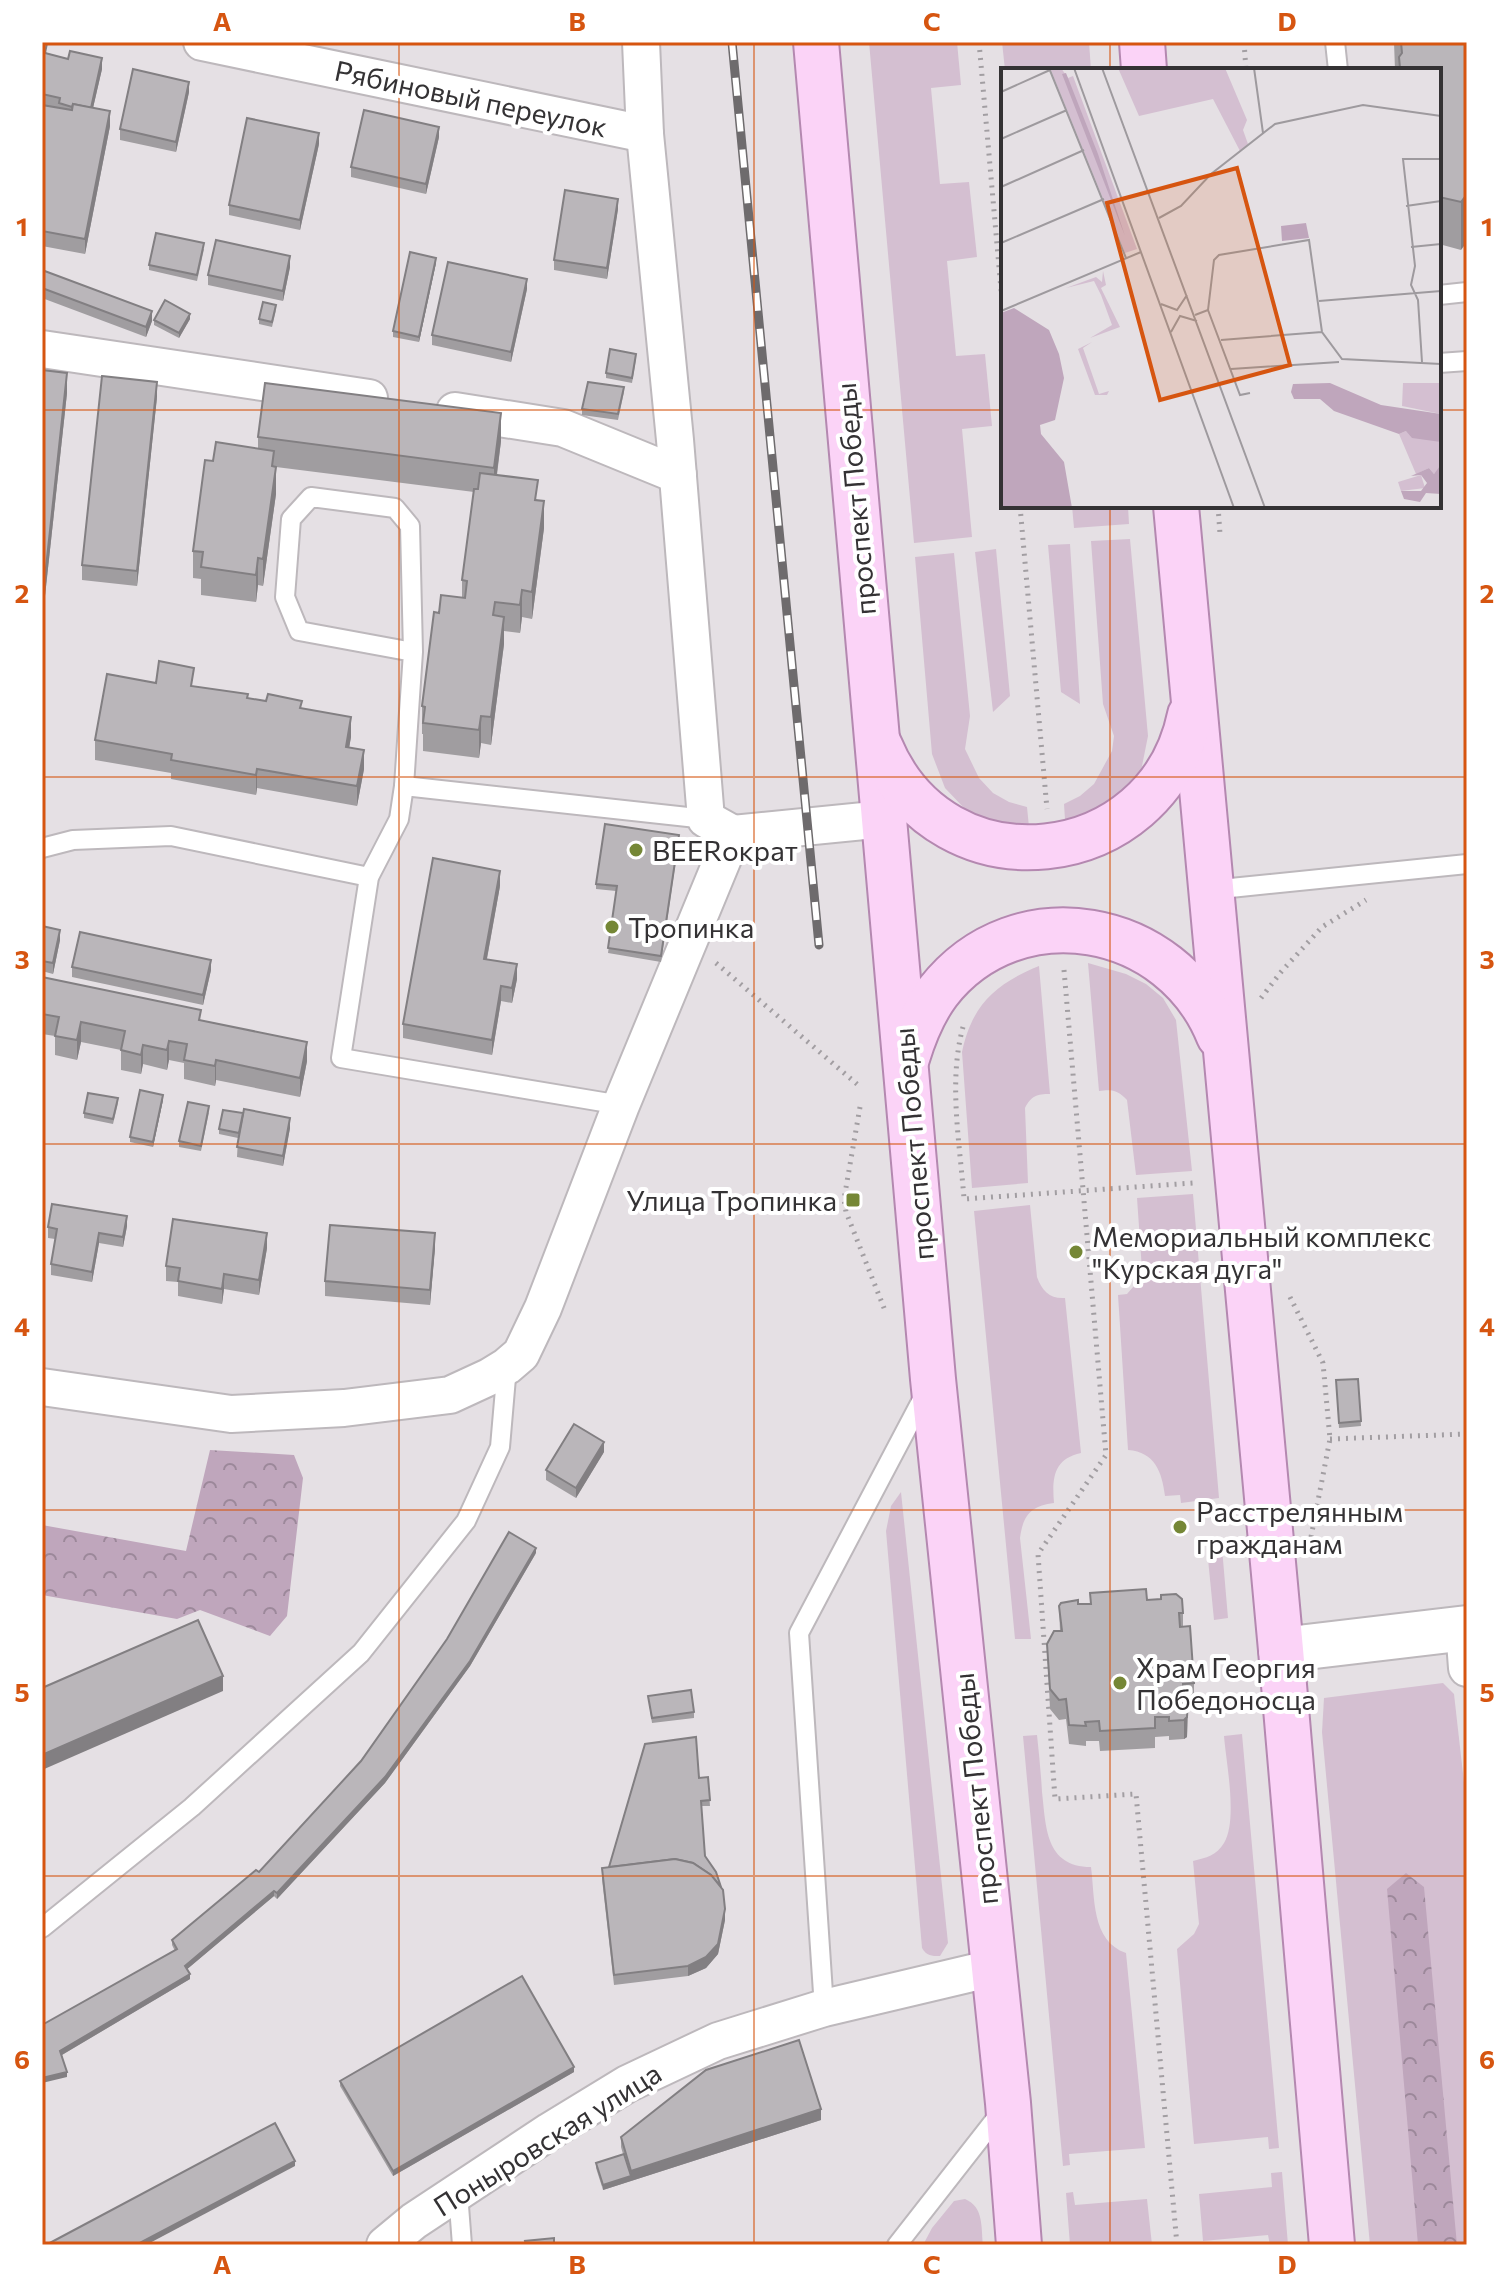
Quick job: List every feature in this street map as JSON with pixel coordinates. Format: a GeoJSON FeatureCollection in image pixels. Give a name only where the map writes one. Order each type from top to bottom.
{"type":"FeatureCollection","features":[{"type":"Feature","properties":{"kind":"main road","name":"проспект Победы"},"geometry":{"type":"LineString","coordinates":[[816,42],[933,1379],[1008,2103],[1019,2245]]}},
{"type":"Feature","properties":{"kind":"main road"},"geometry":{"type":"LineString","coordinates":[[1142,42],[1144,68]]}},
{"type":"Feature","properties":{"kind":"main road"},"geometry":{"type":"LineString","coordinates":[[1176,508],[1332,2245]]}},
{"type":"Feature","properties":{"kind":"main road"},"geometry":{"type":"LineString","coordinates":[[876,737],[900,782],[918,803],[940,821],[964,834],[991,843],[1018,848],[1046,848],[1074,843],[1100,833],[1124,819],[1145,801],[1163,780],[1177,756],[1193,702]]}},
{"type":"Feature","properties":{"kind":"main road"},"geometry":{"type":"LineString","coordinates":[[905,1064],[923,1015],[938,992],[958,971],[1004,942],[1060,930],[1087,931],[1114,937],[1140,947],[1164,962],[1204,1005],[1225,1050]]}},
{"type":"Feature","properties":{"kind":"main road"},"geometry":{"type":"LineString","coordinates":[[1281,1650],[1466,1641]]}},
{"type":"Feature","properties":{"kind":"street","name":"Рябиновый переулок"},"geometry":{"type":"LineString","coordinates":[[202,42],[645,134]]}},
{"type":"Feature","properties":{"kind":"street"},"geometry":{"type":"LineString","coordinates":[[42,1387],[231,1414],[344,1408],[450,1395],[489,1377],[521,1354],[543,1308],[689,940],[719,827],[678,475],[645,134],[641,42]]}},
{"type":"Feature","properties":{"kind":"street"},"geometry":{"type":"LineString","coordinates":[[42,349],[563,428],[678,475]]}},
{"type":"Feature","properties":{"kind":"street"},"geometry":{"type":"LineString","coordinates":[[719,827],[884,819]]}},
{"type":"Feature","properties":{"kind":"street","name":"Поныровская улица"},"geometry":{"type":"LineString","coordinates":[[385,2245],[414,2221],[550,2131],[627,2084],[718,2041],[824,2008],[993,1968]]}},
{"type":"Feature","properties":{"kind":"lane"},"geometry":{"type":"LineString","coordinates":[[1335,42],[1338,68]]}},
{"type":"Feature","properties":{"kind":"lane"},"geometry":{"type":"LineString","coordinates":[[1441,295],[1467,292]]}},
{"type":"Feature","properties":{"kind":"lane"},"geometry":{"type":"LineString","coordinates":[[1441,363],[1467,361]]}},
{"type":"Feature","properties":{"kind":"lane"},"geometry":{"type":"LineString","coordinates":[[413,652],[299,631],[285,597],[291,519],[311,497],[395,508],[410,526],[413,652],[404,786],[399,819],[369,877],[341,1058],[621,1105]]}},
{"type":"Feature","properties":{"kind":"lane"},"geometry":{"type":"LineString","coordinates":[[404,786],[719,827]]}},
{"type":"Feature","properties":{"kind":"lane"},"geometry":{"type":"LineString","coordinates":[[42,848],[73,840],[171,836],[369,877]]}},
{"type":"Feature","properties":{"kind":"lane"},"geometry":{"type":"LineString","coordinates":[[1210,890],[1467,864]]}},
{"type":"Feature","properties":{"kind":"lane"},"geometry":{"type":"LineString","coordinates":[[42,1928],[192,1807],[361,1653],[466,1521],[500,1447],[507,1366]]}},
{"type":"Feature","properties":{"kind":"lane"},"geometry":{"type":"LineString","coordinates":[[824,2008],[799,1633],[933,1379]]}},
{"type":"Feature","properties":{"kind":"lane"},"geometry":{"type":"LineString","coordinates":[[897,2245],[1008,2103]]}},
{"type":"Feature","properties":{"kind":"lane"},"geometry":{"type":"LineString","coordinates":[[458,2193],[462,2245]]}},
{"type":"Feature","properties":{"kind":"path"},"geometry":{"type":"LineString","coordinates":[[979,42],[1001,290]]}},
{"type":"Feature","properties":{"kind":"path"},"geometry":{"type":"LineString","coordinates":[[1244,42],[1246,68]]}},
{"type":"Feature","properties":{"kind":"path"},"geometry":{"type":"LineString","coordinates":[[1020,508],[1048,822]]}},
{"type":"Feature","properties":{"kind":"path"},"geometry":{"type":"LineString","coordinates":[[1218,508],[1221,538]]}},
{"type":"Feature","properties":{"kind":"path"},"geometry":{"type":"LineString","coordinates":[[1259,985],[1260,999],[1322,927],[1369,898]]}},
{"type":"Feature","properties":{"kind":"path"},"geometry":{"type":"LineString","coordinates":[[689,940],[858,1085]]}},
{"type":"Feature","properties":{"kind":"path"},"geometry":{"type":"LineString","coordinates":[[1064,962],[1106,1455],[1038,1554],[1055,1799],[1136,1794],[1177,2245]]}},
{"type":"Feature","properties":{"kind":"path"},"geometry":{"type":"LineString","coordinates":[[964,1022],[957,1048],[964,1199],[1193,1183]]}},
{"type":"Feature","properties":{"kind":"path"},"geometry":{"type":"LineString","coordinates":[[1289,1287],[1291,1302],[1323,1363],[1330,1439],[1310,1539]]}},
{"type":"Feature","properties":{"kind":"path"},"geometry":{"type":"LineString","coordinates":[[1330,1439],[1467,1434]]}},
{"type":"Feature","properties":{"kind":"shaded area"},"geometry":{"type":"Polygon","coordinates":[[[869,42],[957,42],[961,85],[931,88],[940,184],[969,182],[977,257],[947,261],[956,356],[985,354],[992,426],[962,429],[972,537],[914,543],[869,42]]]}},
{"type":"Feature","properties":{"kind":"shaded area"},"geometry":{"type":"Polygon","coordinates":[[[1002,42],[1089,42],[1091,68],[1005,68],[1002,42]]]}},
{"type":"Feature","properties":{"kind":"shaded area"},"geometry":{"type":"Polygon","coordinates":[[[1072,508],[1128,508],[1129,524],[1074,528],[1072,508]]]}},
{"type":"Feature","properties":{"kind":"shaded area"},"geometry":{"type":"Polygon","coordinates":[[[1130,539],[1148,736],[1141,771],[1125,795],[1066,835],[1064,804],[1094,784],[1112,751],[1114,736],[1103,704],[1091,541],[1130,539]]]}},
{"type":"Feature","properties":{"kind":"shaded area"},"geometry":{"type":"Polygon","coordinates":[[[1070,544],[1080,704],[1061,692],[1048,545],[1070,544]]]}},
{"type":"Feature","properties":{"kind":"shaded area"},"geometry":{"type":"Polygon","coordinates":[[[996,549],[1010,696],[993,712],[975,552],[996,549]]]}},
{"type":"Feature","properties":{"kind":"shaded area"},"geometry":{"type":"Polygon","coordinates":[[[954,553],[970,716],[965,749],[979,778],[993,793],[1027,807],[1030,837],[965,809],[945,788],[932,754],[915,557],[954,553]]]}},
{"type":"Feature","properties":{"kind":"shaded area"},"geometry":{"type":"Polygon","coordinates":[[[1088,963],[1126,974],[1146,984],[1163,998],[1176,1020],[1192,1171],[1136,1175],[1127,1100],[1114,1091],[1099,1091],[1088,963]]]}},
{"type":"Feature","properties":{"kind":"shaded area"},"geometry":{"type":"Polygon","coordinates":[[[1039,966],[1050,1094],[1035,1096],[1025,1108],[1028,1183],[972,1188],[962,1052],[966,1036],[988,998],[1010,980],[1039,966]]]}},
{"type":"Feature","properties":{"kind":"shaded area"},"geometry":{"type":"Polygon","coordinates":[[[1193,1194],[1219,1498],[1181,1503],[1180,1495],[1165,1496],[1159,1471],[1151,1459],[1128,1450],[1118,1295],[1127,1294],[1140,1279],[1142,1270],[1137,1198],[1193,1194]]]}},
{"type":"Feature","properties":{"kind":"shaded area"},"geometry":{"type":"Polygon","coordinates":[[[1030,1205],[1037,1277],[1047,1293],[1065,1298],[1081,1453],[1065,1460],[1056,1471],[1054,1503],[1034,1509],[1023,1523],[1020,1538],[1031,1639],[1015,1639],[974,1211],[1030,1205]]]}},
{"type":"Feature","properties":{"kind":"shaded area"},"geometry":{"type":"Polygon","coordinates":[[[901,1492],[948,1943],[940,1956],[930,1955],[922,1948],[886,1531],[891,1506],[901,1492]]]}},
{"type":"Feature","properties":{"kind":"shaded area"},"geometry":{"type":"Polygon","coordinates":[[[1222,1548],[1228,1618],[1214,1620],[1207,1549],[1222,1548]]]}},
{"type":"Feature","properties":{"kind":"shaded area"},"geometry":{"type":"Polygon","coordinates":[[[1443,1683],[1454,1694],[1467,1809],[1467,2245],[1370,2245],[1322,1732],[1324,1698],[1443,1683]]]}},
{"type":"Feature","properties":{"kind":"shaded area"},"geometry":{"type":"Polygon","coordinates":[[[1242,1734],[1279,2148],[1269,2149],[1268,2137],[1194,2144],[1177,1949],[1194,1934],[1199,1924],[1193,1861],[1218,1850],[1228,1833],[1231,1806],[1224,1736],[1242,1734]]]}},
{"type":"Feature","properties":{"kind":"shaded area"},"geometry":{"type":"Polygon","coordinates":[[[1037,1735],[1045,1818],[1051,1842],[1064,1860],[1091,1867],[1101,1928],[1106,1939],[1126,1953],[1145,2148],[1069,2154],[1070,2165],[1063,2166],[1023,1736],[1037,1735]]]}},
{"type":"Feature","properties":{"kind":"shaded area"},"geometry":{"type":"Polygon","coordinates":[[[1282,2172],[1288,2245],[1270,2245],[1268,2235],[1203,2241],[1199,2194],[1272,2187],[1271,2173],[1282,2172]]]}},
{"type":"Feature","properties":{"kind":"shaded area"},"geometry":{"type":"Polygon","coordinates":[[[1073,2192],[1075,2205],[1147,2199],[1152,2245],[1070,2245],[1066,2193],[1073,2192]]]}},
{"type":"Feature","properties":{"kind":"shaded area"},"geometry":{"type":"Polygon","coordinates":[[[965,2199],[979,2212],[983,2245],[923,2245],[932,2228],[954,2201],[965,2199]]]}},
{"type":"Feature","properties":{"kind":"green space"},"geometry":{"type":"Polygon","coordinates":[[[210,1450],[294,1455],[303,1478],[287,1616],[270,1636],[200,1610],[177,1619],[42,1595],[42,1525],[186,1551],[210,1450]]]}},
{"type":"Feature","properties":{"kind":"green space"},"geometry":{"type":"Polygon","coordinates":[[[1406,1873],[1424,1887],[1457,2245],[1418,2245],[1387,1889],[1406,1873]]]}},
{"type":"Feature","properties":{"kind":"building"},"geometry":{"type":"Polygon","coordinates":[[[42,42],[47,43],[45,53],[68,59],[70,51],[102,58],[91,108],[73,104],[72,107],[59,103],[60,98],[42,94],[42,42]]]}},
{"type":"Feature","properties":{"kind":"building"},"geometry":{"type":"Polygon","coordinates":[[[1401,42],[1467,42],[1467,194],[1461,202],[1441,197],[1441,68],[1400,68],[1399,57],[1402,53],[1401,42]]]}},
{"type":"Feature","properties":{"kind":"building"},"geometry":{"type":"Polygon","coordinates":[[[133,69],[189,82],[176,142],[120,129],[133,69]]]}},
{"type":"Feature","properties":{"kind":"building"},"geometry":{"type":"Polygon","coordinates":[[[73,104],[110,111],[85,239],[42,231],[42,105],[72,110],[73,104]]]}},
{"type":"Feature","properties":{"kind":"building"},"geometry":{"type":"Polygon","coordinates":[[[364,110],[439,127],[426,184],[351,167],[364,110]]]}},
{"type":"Feature","properties":{"kind":"building"},"geometry":{"type":"Polygon","coordinates":[[[247,118],[319,133],[300,220],[229,205],[247,118]]]}},
{"type":"Feature","properties":{"kind":"building"},"geometry":{"type":"Polygon","coordinates":[[[565,190],[618,199],[607,268],[554,260],[565,190]]]}},
{"type":"Feature","properties":{"kind":"building"},"geometry":{"type":"Polygon","coordinates":[[[156,233],[204,243],[197,275],[149,265],[156,233]]]}},
{"type":"Feature","properties":{"kind":"building"},"geometry":{"type":"Polygon","coordinates":[[[216,240],[290,256],[283,291],[208,275],[216,240]]]}},
{"type":"Feature","properties":{"kind":"building"},"geometry":{"type":"Polygon","coordinates":[[[410,252],[436,258],[419,337],[393,331],[410,252]]]}},
{"type":"Feature","properties":{"kind":"building"},"geometry":{"type":"Polygon","coordinates":[[[448,262],[527,279],[511,352],[432,335],[448,262]]]}},
{"type":"Feature","properties":{"kind":"building"},"geometry":{"type":"Polygon","coordinates":[[[42,270],[152,311],[146,327],[42,288],[42,270]]]}},
{"type":"Feature","properties":{"kind":"building"},"geometry":{"type":"Polygon","coordinates":[[[165,300],[190,314],[179,333],[154,320],[165,300]]]}},
{"type":"Feature","properties":{"kind":"building"},"geometry":{"type":"Polygon","coordinates":[[[263,302],[276,305],[272,322],[259,319],[263,302]]]}},
{"type":"Feature","properties":{"kind":"building"},"geometry":{"type":"Polygon","coordinates":[[[610,349],[636,354],[632,378],[606,373],[610,349]]]}},
{"type":"Feature","properties":{"kind":"building"},"geometry":{"type":"Polygon","coordinates":[[[42,370],[67,373],[44,586],[42,586],[42,370]]]}},
{"type":"Feature","properties":{"kind":"building"},"geometry":{"type":"Polygon","coordinates":[[[102,376],[157,382],[137,571],[82,565],[102,376]]]}},
{"type":"Feature","properties":{"kind":"building"},"geometry":{"type":"Polygon","coordinates":[[[588,382],[624,387],[618,414],[582,409],[588,382]]]}},
{"type":"Feature","properties":{"kind":"building"},"geometry":{"type":"Polygon","coordinates":[[[265,383],[501,413],[494,468],[258,437],[265,383]]]}},
{"type":"Feature","properties":{"kind":"building"},"geometry":{"type":"Polygon","coordinates":[[[216,442],[274,451],[272,466],[276,467],[263,559],[258,558],[256,575],[201,567],[203,552],[193,551],[205,460],[213,461],[216,442]]]}},
{"type":"Feature","properties":{"kind":"building"},"geometry":{"type":"Polygon","coordinates":[[[480,473],[538,480],[535,500],[544,501],[532,592],[522,590],[520,605],[495,602],[493,615],[504,617],[491,717],[481,716],[479,730],[423,723],[425,707],[422,706],[434,612],[439,613],[441,595],[465,598],[467,581],[462,580],[474,489],[478,489],[480,473]]]}},
{"type":"Feature","properties":{"kind":"building"},"geometry":{"type":"Polygon","coordinates":[[[1467,517],[1467,610],[1465,527],[1467,517]]]}},
{"type":"Feature","properties":{"kind":"building"},"geometry":{"type":"Polygon","coordinates":[[[159,661],[194,668],[191,686],[248,694],[247,698],[266,701],[268,694],[302,701],[300,708],[351,717],[346,747],[364,750],[357,786],[257,769],[256,775],[171,760],[172,754],[95,740],[107,674],[156,683],[159,661]]]}},
{"type":"Feature","properties":{"kind":"building"},"geometry":{"type":"Polygon","coordinates":[[[605,824],[679,835],[661,956],[608,948],[617,886],[596,884],[605,824]]]}},
{"type":"Feature","properties":{"kind":"building"},"geometry":{"type":"Polygon","coordinates":[[[433,858],[500,871],[484,959],[517,964],[512,988],[501,986],[492,1040],[403,1024],[433,858]]]}},
{"type":"Feature","properties":{"kind":"building"},"geometry":{"type":"Polygon","coordinates":[[[42,926],[60,930],[53,963],[42,961],[42,926]]]}},
{"type":"Feature","properties":{"kind":"building"},"geometry":{"type":"Polygon","coordinates":[[[80,932],[211,960],[203,995],[72,967],[80,932]]]}},
{"type":"Feature","properties":{"kind":"building"},"geometry":{"type":"Polygon","coordinates":[[[42,977],[201,1010],[199,1020],[307,1042],[300,1078],[216,1060],[215,1066],[184,1060],[187,1044],[169,1041],[167,1050],[143,1045],[141,1055],[121,1050],[125,1031],[81,1022],[77,1040],[55,1036],[59,1017],[42,1014],[42,977]]]}},
{"type":"Feature","properties":{"kind":"building"},"geometry":{"type":"Polygon","coordinates":[[[140,1090],[163,1095],[153,1142],[130,1137],[140,1090]]]}},
{"type":"Feature","properties":{"kind":"building"},"geometry":{"type":"Polygon","coordinates":[[[88,1093],[118,1098],[113,1119],[84,1113],[88,1093]]]}},
{"type":"Feature","properties":{"kind":"building"},"geometry":{"type":"Polygon","coordinates":[[[188,1102],[209,1106],[201,1146],[179,1141],[188,1102]]]}},
{"type":"Feature","properties":{"kind":"building"},"geometry":{"type":"Polygon","coordinates":[[[244,1109],[290,1118],[283,1156],[237,1147],[244,1109]]]}},
{"type":"Feature","properties":{"kind":"building"},"geometry":{"type":"Polygon","coordinates":[[[223,1110],[243,1113],[239,1133],[219,1129],[223,1110]]]}},
{"type":"Feature","properties":{"kind":"building"},"geometry":{"type":"Polygon","coordinates":[[[52,1204],[127,1216],[123,1237],[99,1233],[92,1272],[51,1264],[57,1229],[48,1227],[52,1204]]]}},
{"type":"Feature","properties":{"kind":"building"},"geometry":{"type":"Polygon","coordinates":[[[173,1219],[267,1233],[259,1280],[224,1274],[222,1289],[178,1281],[180,1268],[166,1266],[173,1219]]]}},
{"type":"Feature","properties":{"kind":"building"},"geometry":{"type":"Polygon","coordinates":[[[330,1225],[435,1233],[430,1290],[325,1281],[330,1225]]]}},
{"type":"Feature","properties":{"kind":"building"},"geometry":{"type":"Polygon","coordinates":[[[1358,1379],[1361,1421],[1339,1423],[1336,1380],[1358,1379]]]}},
{"type":"Feature","properties":{"kind":"building"},"geometry":{"type":"Polygon","coordinates":[[[574,1424],[604,1442],[576,1488],[546,1470],[574,1424]]]}},
{"type":"Feature","properties":{"kind":"building"},"geometry":{"type":"Polygon","coordinates":[[[509,1532],[536,1548],[470,1661],[385,1777],[277,1893],[274,1891],[185,1966],[190,1974],[60,2051],[67,2072],[42,2078],[42,2025],[177,1949],[172,1940],[256,1870],[259,1872],[361,1761],[447,1639],[509,1532]]]}},
{"type":"Feature","properties":{"kind":"building","name":"Храм Георгия Победоносца"},"geometry":{"type":"Polygon","coordinates":[[[1146,1589],[1147,1600],[1176,1594],[1182,1599],[1180,1627],[1190,1626],[1194,1683],[1183,1684],[1184,1699],[1188,1699],[1187,1717],[1169,1721],[1169,1717],[1155,1717],[1155,1728],[1100,1731],[1099,1721],[1085,1722],[1086,1726],[1069,1725],[1066,1699],[1059,1700],[1050,1689],[1047,1644],[1054,1631],[1062,1631],[1059,1606],[1078,1600],[1078,1604],[1091,1604],[1090,1593],[1146,1589]]]}},
{"type":"Feature","properties":{"kind":"building"},"geometry":{"type":"Polygon","coordinates":[[[198,1620],[223,1676],[42,1755],[42,1688],[198,1620]]]}},
{"type":"Feature","properties":{"kind":"building"},"geometry":{"type":"Polygon","coordinates":[[[691,1690],[694,1712],[652,1718],[648,1696],[691,1690]]]}},
{"type":"Feature","properties":{"kind":"building"},"geometry":{"type":"Polygon","coordinates":[[[696,1737],[699,1778],[708,1777],[710,1800],[701,1801],[705,1856],[716,1872],[721,1887],[711,1875],[693,1863],[675,1859],[609,1867],[645,1744],[696,1737]]]}},
{"type":"Feature","properties":{"kind":"building"},"geometry":{"type":"Polygon","coordinates":[[[675,1859],[693,1863],[711,1875],[723,1890],[725,1909],[718,1944],[706,1957],[688,1966],[614,1975],[602,1868],[675,1859]]]}},
{"type":"Feature","properties":{"kind":"building"},"geometry":{"type":"Polygon","coordinates":[[[522,1976],[574,2067],[393,2171],[340,2081],[522,1976]]]}},
{"type":"Feature","properties":{"kind":"building"},"geometry":{"type":"Polygon","coordinates":[[[799,2040],[821,2109],[631,2171],[621,2137],[706,2070],[799,2040]]]}},
{"type":"Feature","properties":{"kind":"building"},"geometry":{"type":"Polygon","coordinates":[[[275,2123],[295,2161],[136,2245],[46,2245],[275,2123]]]}},
{"type":"Feature","properties":{"kind":"building"},"geometry":{"type":"Polygon","coordinates":[[[624,2154],[631,2176],[603,2185],[596,2163],[624,2154]]]}},
{"type":"Feature","properties":{"kind":"building"},"geometry":{"type":"Polygon","coordinates":[[[554,2238],[554,2245],[526,2245],[525,2241],[554,2238]]]}},
{"type":"Feature","properties":{"kind":"railway"},"geometry":{"type":"LineString","coordinates":[[732,42],[819,945]]}},
{"type":"Feature","properties":{"kind":"place","name":"BEERократ"},"geometry":{"type":"Point","coordinates":[636,850]}},
{"type":"Feature","properties":{"kind":"place","name":"Тропинка"},"geometry":{"type":"Point","coordinates":[612,927]}},
{"type":"Feature","properties":{"kind":"place","name":"Улица Тропинка"},"geometry":{"type":"Point","coordinates":[853,1200]}},
{"type":"Feature","properties":{"kind":"place","name":"Мемориальный комплекс \"Курская дуга\""},"geometry":{"type":"Point","coordinates":[1076,1252]}},
{"type":"Feature","properties":{"kind":"place","name":"Расстрелянным гражданам"},"geometry":{"type":"Point","coordinates":[1180,1527]}},
{"type":"Feature","properties":{"kind":"place","name":"Храм Георгия Победоносца"},"geometry":{"type":"Point","coordinates":[1120,1683]}}]}
